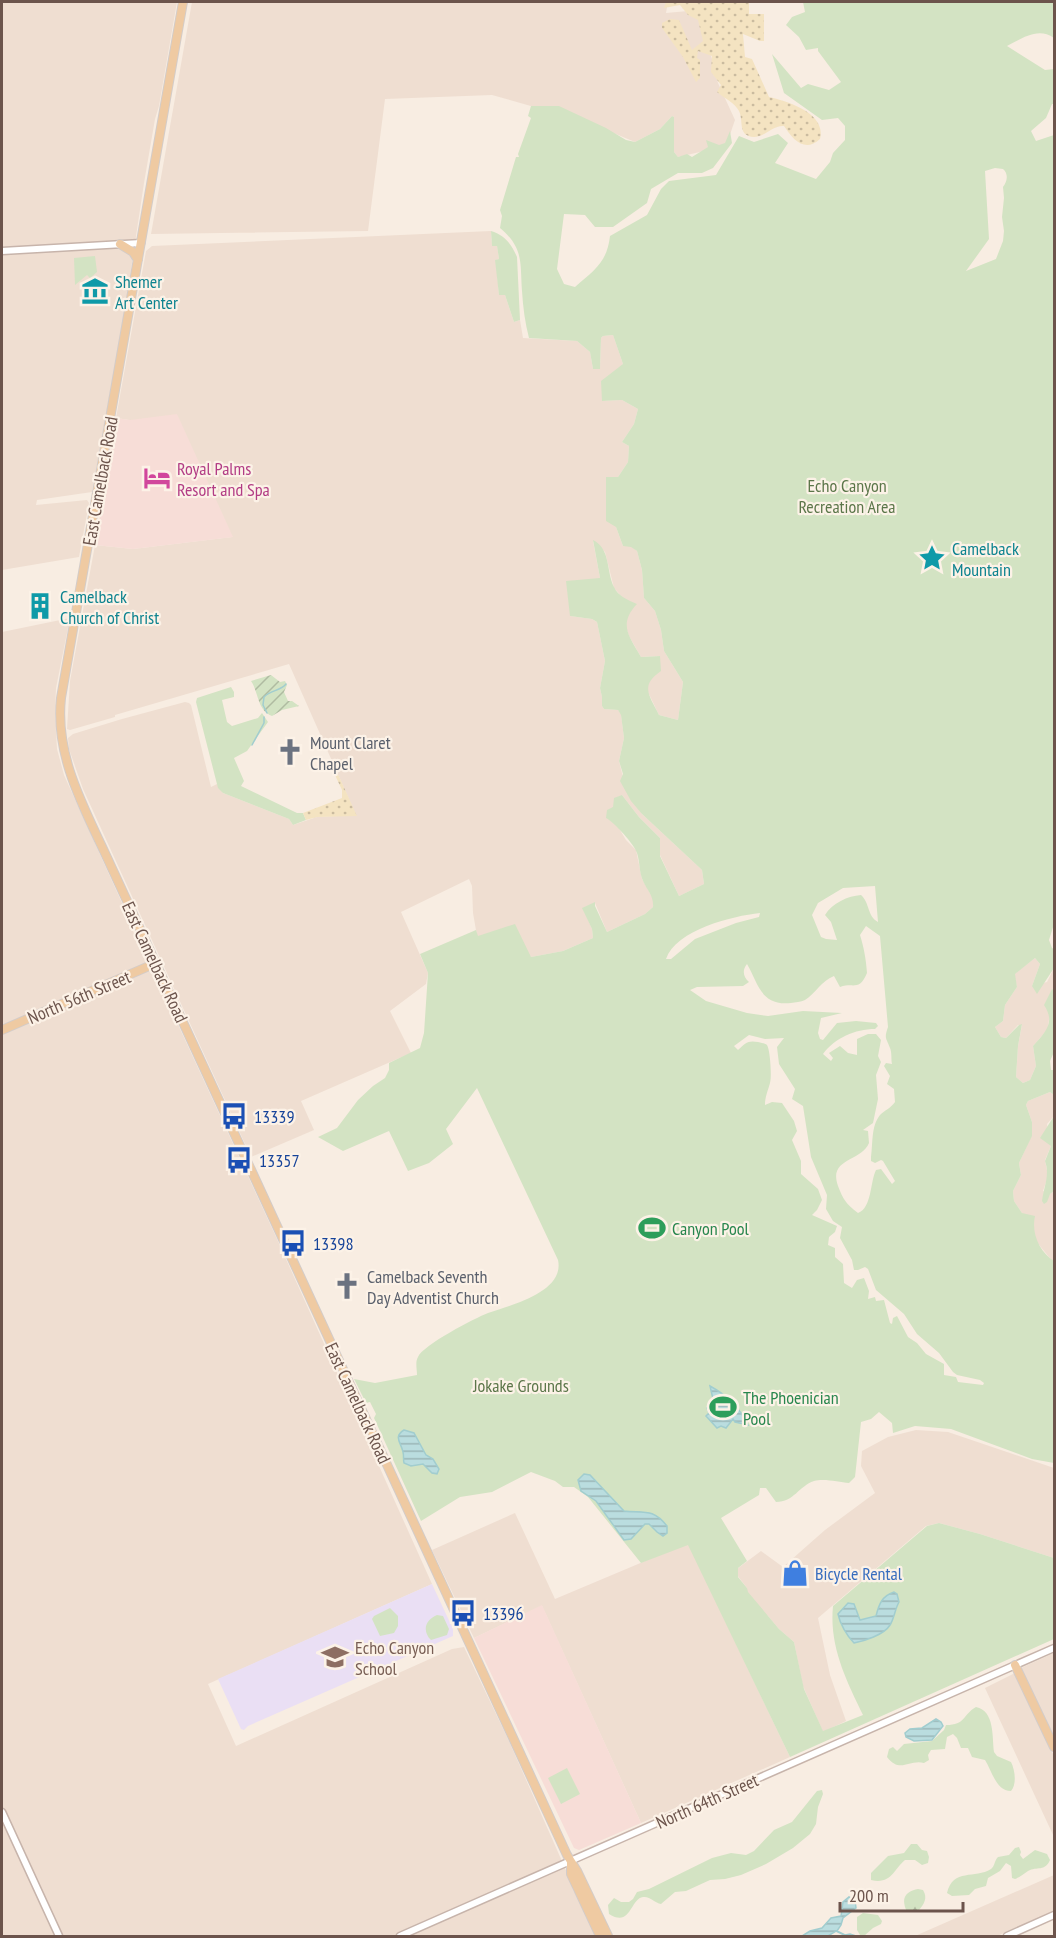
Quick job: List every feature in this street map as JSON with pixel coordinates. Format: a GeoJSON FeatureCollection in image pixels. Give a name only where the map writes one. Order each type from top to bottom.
{"type":"FeatureCollection","features":[{"type":"Feature","properties":{"kind":"main road","name":"East Camelback Road"},"geometry":{"type":"LineString","coordinates":[[183,2],[65,673],[59,718],[64,751],[74,785],[571,1862],[571,1874],[600,1932],[608,1936]]}},
{"type":"Feature","properties":{"kind":"main road"},"geometry":{"type":"LineString","coordinates":[[120,244],[133,252],[138,260]]}},
{"type":"Feature","properties":{"kind":"main road","name":"North 56th Street"},"geometry":{"type":"LineString","coordinates":[[2,1030],[156,963]]}},
{"type":"Feature","properties":{"kind":"main road"},"geometry":{"type":"LineString","coordinates":[[1015,1665],[1054,1747]]}},
{"type":"Feature","properties":{"kind":"street"},"geometry":{"type":"LineString","coordinates":[[2,251],[141,243]]}},
{"type":"Feature","properties":{"kind":"street","name":"North 64th Street"},"geometry":{"type":"LineString","coordinates":[[400,1936],[1054,1648]]}},
{"type":"Feature","properties":{"kind":"street"},"geometry":{"type":"LineString","coordinates":[[2,1812],[59,1936]]}},
{"type":"Feature","properties":{"kind":"street"},"geometry":{"type":"LineString","coordinates":[[1007,1936],[1054,1915]]}},
{"type":"Feature","properties":{"kind":"shaded area"},"geometry":{"type":"Polygon","coordinates":[[[2,2],[177,2],[92,492],[37,500],[36,505],[87,500],[89,503],[79,557],[2,570],[2,2]]]}},
{"type":"Feature","properties":{"kind":"shaded area"},"geometry":{"type":"Polygon","coordinates":[[[192,2],[668,2],[666,13],[688,11],[699,19],[718,83],[735,120],[726,146],[678,157],[674,152],[674,117],[672,116],[660,129],[635,142],[587,122],[492,95],[385,99],[368,231],[151,234],[192,2]]]}},
{"type":"Feature","properties":{"kind":"shaded area"},"geometry":{"type":"Polygon","coordinates":[[[491,231],[492,245],[497,245],[499,259],[496,260],[499,295],[505,295],[514,322],[520,320],[523,338],[577,341],[590,352],[593,369],[600,369],[601,338],[613,335],[623,364],[602,401],[622,400],[638,409],[634,424],[622,442],[629,446],[628,462],[618,477],[606,477],[616,527],[623,546],[631,546],[637,551],[642,570],[644,598],[655,611],[664,651],[683,682],[678,720],[659,715],[648,692],[647,687],[659,656],[641,657],[629,636],[625,624],[628,613],[621,596],[614,588],[605,552],[593,541],[600,578],[570,616],[592,619],[597,622],[605,661],[600,688],[602,706],[604,709],[618,710],[621,714],[624,738],[619,761],[623,777],[642,814],[702,870],[704,884],[679,896],[660,855],[660,838],[639,817],[622,795],[617,825],[626,840],[636,850],[642,879],[654,900],[653,907],[645,914],[607,932],[595,903],[583,908],[592,929],[593,938],[563,951],[531,957],[477,936],[472,886],[469,879],[401,912],[428,973],[426,984],[390,1011],[411,1053],[301,1101],[314,1130],[251,1157],[83,789],[69,749],[68,738],[73,734],[122,719],[185,702],[189,703],[211,787],[217,784],[223,793],[289,819],[293,825],[317,817],[356,815],[289,664],[115,715],[115,717],[67,729],[70,681],[95,545],[133,549],[232,537],[129,420],[116,418],[146,251],[152,246],[491,231]]]}},
{"type":"Feature","properties":{"kind":"shaded area"},"geometry":{"type":"Polygon","coordinates":[[[177,414],[233,537],[133,549],[95,545],[116,418],[130,420],[177,414]]]}},
{"type":"Feature","properties":{"kind":"shaded area"},"geometry":{"type":"Polygon","coordinates":[[[70,618],[56,688],[55,713],[57,749],[64,775],[122,903],[143,956],[157,979],[277,1239],[432,1584],[208,1684],[236,1746],[452,1649],[464,1647],[508,1739],[573,1890],[597,1936],[2,1936],[2,632],[70,618]]]}},
{"type":"Feature","properties":{"kind":"shaded area"},"geometry":{"type":"Polygon","coordinates":[[[1035,958],[1040,964],[1032,986],[1047,982],[1054,968],[1054,990],[1052,989],[1048,1029],[1033,1046],[1036,1066],[1030,1080],[1023,1083],[1016,1077],[1022,1025],[1018,1025],[1006,1038],[1001,1037],[995,1027],[1003,1021],[1005,1005],[1017,987],[1014,974],[1035,958]]]}},
{"type":"Feature","properties":{"kind":"shaded area"},"geometry":{"type":"Polygon","coordinates":[[[1050,1092],[1054,1095],[1054,1116],[1047,1124],[1051,1146],[1045,1160],[1048,1176],[1043,1191],[1050,1194],[1054,1191],[1053,1262],[1035,1239],[1033,1224],[1014,1201],[1013,1191],[1021,1175],[1019,1163],[1032,1135],[1032,1122],[1026,1105],[1028,1101],[1050,1092]]]}},
{"type":"Feature","properties":{"kind":"shaded area"},"geometry":{"type":"Polygon","coordinates":[[[916,1430],[948,1432],[1054,1468],[1054,1558],[939,1523],[926,1526],[818,1618],[830,1675],[846,1721],[823,1732],[803,1686],[794,1642],[758,1609],[737,1575],[737,1569],[761,1551],[783,1567],[825,1530],[875,1493],[861,1466],[862,1451],[888,1437],[916,1430]]]}},
{"type":"Feature","properties":{"kind":"shaded area"},"geometry":{"type":"Polygon","coordinates":[[[515,1513],[555,1599],[688,1543],[790,1757],[641,1823],[542,1606],[474,1638],[432,1550],[515,1513]]]}},
{"type":"Feature","properties":{"kind":"shaded area","name":"Echo Canyon School"},"geometry":{"type":"Polygon","coordinates":[[[432,1584],[453,1629],[453,1636],[248,1726],[244,1730],[241,1729],[218,1679],[432,1584]]]}},
{"type":"Feature","properties":{"kind":"shaded area"},"geometry":{"type":"Polygon","coordinates":[[[542,1605],[641,1823],[579,1850],[574,1848],[474,1638],[542,1605]]]}},
{"type":"Feature","properties":{"kind":"shaded area"},"geometry":{"type":"Polygon","coordinates":[[[1054,1653],[1054,1739],[1021,1668],[1054,1653]]]}},
{"type":"Feature","properties":{"kind":"shaded area"},"geometry":{"type":"Polygon","coordinates":[[[1015,1673],[1054,1756],[1054,1837],[985,1688],[1015,1673]]]}},
{"type":"Feature","properties":{"kind":"shaded area"},"geometry":{"type":"Polygon","coordinates":[[[1054,1875],[1054,1911],[997,1936],[915,1936],[1054,1875]]]}},
{"type":"Feature","properties":{"kind":"green space"},"geometry":{"type":"Polygon","coordinates":[[[803,2],[1054,2],[1054,38],[1042,33],[1036,34],[1007,46],[1045,70],[1054,69],[1054,104],[1046,118],[1031,131],[1036,141],[1054,135],[1054,924],[1049,940],[1054,949],[1054,968],[1037,994],[1032,986],[1040,964],[1035,958],[1015,974],[1017,987],[1005,1005],[1003,1021],[995,1027],[1001,1037],[1006,1038],[1022,1024],[1016,1077],[1023,1083],[1030,1080],[1036,1066],[1033,1046],[1048,1027],[1049,1017],[1044,1005],[1052,989],[1054,990],[1054,1052],[1050,1061],[1051,1070],[1054,1070],[1054,1095],[1050,1092],[1028,1101],[1026,1105],[1032,1122],[1032,1136],[1019,1163],[1021,1175],[1013,1191],[1014,1201],[1022,1213],[1035,1216],[1034,1229],[1038,1242],[1054,1261],[1054,1463],[1032,1459],[951,1429],[915,1426],[893,1433],[892,1423],[879,1412],[871,1419],[861,1422],[855,1477],[849,1483],[814,1481],[804,1486],[792,1497],[776,1502],[766,1488],[760,1488],[759,1495],[721,1518],[747,1561],[738,1568],[738,1577],[779,1629],[794,1642],[804,1689],[823,1731],[863,1715],[845,1676],[836,1649],[832,1621],[833,1606],[927,1526],[939,1523],[1054,1558],[1054,1639],[790,1757],[688,1545],[641,1563],[588,1497],[574,1487],[563,1487],[555,1481],[531,1472],[492,1492],[460,1497],[421,1521],[374,1418],[376,1414],[370,1402],[366,1403],[354,1379],[375,1383],[417,1375],[417,1359],[429,1346],[481,1316],[534,1296],[553,1281],[558,1271],[558,1260],[477,1088],[446,1129],[453,1144],[429,1163],[408,1171],[389,1131],[343,1151],[318,1137],[337,1128],[358,1100],[385,1078],[389,1070],[389,1063],[420,1048],[424,1033],[428,973],[420,954],[476,930],[478,936],[515,924],[531,957],[563,951],[593,938],[592,929],[582,908],[595,902],[607,932],[645,914],[653,907],[651,896],[642,878],[635,849],[619,829],[606,818],[607,810],[613,807],[614,798],[622,795],[639,817],[660,838],[660,856],[679,896],[704,884],[702,870],[642,814],[631,801],[620,781],[623,774],[619,761],[624,738],[621,715],[618,710],[604,709],[602,706],[600,688],[605,661],[597,622],[592,619],[570,616],[566,581],[600,578],[593,540],[603,549],[612,581],[618,593],[637,604],[628,618],[627,630],[641,657],[660,656],[661,671],[654,676],[648,687],[652,702],[659,715],[678,720],[683,682],[664,651],[655,611],[644,598],[642,570],[637,551],[623,546],[616,527],[606,521],[606,477],[618,477],[628,462],[629,446],[622,442],[634,424],[638,409],[622,400],[602,401],[601,381],[623,364],[613,335],[601,338],[600,369],[593,369],[590,352],[577,341],[529,338],[519,256],[513,242],[500,228],[502,216],[500,210],[531,118],[528,116],[531,106],[559,106],[626,140],[635,142],[660,129],[672,116],[674,117],[674,152],[678,157],[687,154],[692,157],[708,147],[706,140],[719,145],[725,143],[730,131],[732,143],[713,168],[702,173],[678,173],[651,189],[647,203],[613,227],[595,227],[585,215],[564,214],[557,269],[564,284],[575,287],[603,260],[610,236],[647,215],[661,189],[669,181],[716,175],[739,136],[754,142],[778,134],[788,143],[775,163],[816,179],[830,162],[833,153],[845,140],[845,126],[838,118],[822,120],[784,93],[772,54],[801,88],[808,84],[829,90],[841,82],[818,48],[806,50],[799,37],[786,25],[792,17],[805,12],[803,2]],[[995,168],[985,171],[989,239],[966,271],[996,259],[1003,241],[1003,187],[1007,176],[1003,169],[995,168]],[[875,886],[843,888],[818,903],[812,915],[821,937],[826,939],[837,940],[831,922],[825,915],[836,904],[851,897],[861,895],[872,916],[878,922],[875,886]],[[760,913],[721,921],[693,932],[672,949],[666,959],[671,959],[695,939],[736,923],[759,917],[760,913]],[[866,926],[860,935],[867,973],[859,984],[840,987],[834,976],[802,1001],[781,1003],[767,998],[747,964],[744,973],[749,982],[743,986],[697,987],[690,990],[706,1001],[747,1013],[768,1016],[803,1011],[842,1013],[821,1018],[818,1033],[820,1039],[823,1040],[837,1023],[856,1021],[876,1023],[878,1026],[875,1029],[846,1036],[833,1043],[823,1054],[831,1061],[833,1058],[829,1053],[840,1046],[848,1053],[857,1055],[857,1039],[868,1034],[876,1034],[881,1040],[878,1056],[881,1062],[876,1075],[878,1099],[873,1123],[863,1130],[868,1131],[869,1143],[859,1154],[841,1165],[836,1177],[843,1198],[858,1213],[866,1206],[876,1170],[881,1169],[892,1184],[895,1181],[883,1161],[875,1163],[871,1161],[877,1119],[895,1102],[894,1089],[887,1084],[890,1076],[884,1066],[886,1063],[892,1064],[891,1050],[886,1036],[888,1027],[880,936],[866,926]],[[749,1035],[734,1046],[738,1050],[749,1042],[767,1045],[771,1075],[765,1105],[772,1102],[782,1103],[794,1121],[797,1131],[792,1140],[801,1161],[801,1174],[818,1189],[822,1200],[812,1215],[837,1226],[835,1232],[829,1237],[828,1245],[835,1248],[835,1257],[843,1264],[844,1283],[852,1288],[857,1280],[864,1278],[869,1291],[868,1299],[875,1297],[876,1301],[884,1300],[890,1323],[892,1324],[893,1318],[897,1316],[908,1337],[917,1343],[926,1354],[944,1364],[944,1375],[956,1377],[958,1382],[983,1385],[984,1383],[980,1380],[953,1372],[939,1353],[917,1334],[904,1314],[876,1290],[868,1269],[865,1267],[854,1270],[852,1260],[840,1238],[842,1227],[833,1221],[826,1209],[827,1195],[811,1157],[803,1106],[792,1099],[795,1089],[779,1064],[777,1047],[784,1038],[765,1039],[749,1035]]]}},
{"type":"Feature","properties":{"kind":"green space"},"geometry":{"type":"Polygon","coordinates":[[[491,231],[507,241],[517,257],[520,320],[514,322],[505,295],[499,295],[495,260],[499,259],[497,246],[492,246],[491,231]]]}},
{"type":"Feature","properties":{"kind":"green space"},"geometry":{"type":"Polygon","coordinates":[[[95,256],[97,272],[90,278],[87,275],[75,285],[74,258],[95,256]]]}},
{"type":"Feature","properties":{"kind":"green space"},"geometry":{"type":"Polygon","coordinates":[[[271,675],[280,682],[285,681],[287,685],[284,692],[288,701],[299,706],[282,710],[272,716],[264,710],[251,681],[271,675]]]}},
{"type":"Feature","properties":{"kind":"green space"},"geometry":{"type":"Polygon","coordinates":[[[231,687],[234,697],[222,700],[227,722],[232,726],[258,718],[262,713],[268,722],[247,751],[234,758],[244,781],[241,786],[297,813],[303,813],[306,820],[293,825],[289,819],[223,793],[218,788],[196,702],[197,698],[231,687]]]}},
{"type":"Feature","properties":{"kind":"green space"},"geometry":{"type":"Polygon","coordinates":[[[1054,1116],[1054,1191],[1044,1204],[1042,1201],[1047,1171],[1045,1161],[1051,1146],[1040,1138],[1054,1116]]]}},
{"type":"Feature","properties":{"kind":"green space"},"geometry":{"type":"Polygon","coordinates":[[[390,1608],[398,1616],[398,1626],[394,1633],[380,1636],[372,1619],[390,1608]]]}},
{"type":"Feature","properties":{"kind":"green space"},"geometry":{"type":"Polygon","coordinates":[[[437,1615],[443,1616],[449,1629],[447,1635],[431,1640],[426,1633],[426,1626],[437,1615]]]}},
{"type":"Feature","properties":{"kind":"green space"},"geometry":{"type":"Polygon","coordinates":[[[976,1707],[982,1709],[990,1719],[994,1752],[997,1756],[1011,1762],[1015,1781],[1011,1791],[998,1784],[985,1760],[972,1757],[968,1748],[961,1748],[953,1734],[947,1737],[945,1749],[931,1750],[928,1755],[929,1760],[924,1763],[896,1765],[887,1757],[889,1749],[893,1747],[897,1751],[904,1744],[932,1741],[946,1725],[961,1721],[976,1707]]]}},
{"type":"Feature","properties":{"kind":"green space"},"geometry":{"type":"Polygon","coordinates":[[[567,1768],[580,1794],[561,1804],[548,1778],[567,1768]]]}},
{"type":"Feature","properties":{"kind":"green space"},"geometry":{"type":"Polygon","coordinates":[[[822,1790],[816,1824],[810,1834],[793,1848],[766,1864],[741,1875],[710,1880],[686,1891],[675,1892],[661,1904],[643,1897],[635,1902],[622,1918],[609,1914],[608,1905],[614,1898],[621,1902],[629,1902],[637,1892],[649,1889],[712,1858],[731,1853],[746,1855],[754,1851],[774,1830],[792,1822],[817,1791],[822,1790]]]}},
{"type":"Feature","properties":{"kind":"green space"},"geometry":{"type":"Polygon","coordinates":[[[911,1844],[917,1844],[922,1850],[927,1851],[928,1863],[922,1865],[915,1860],[905,1860],[888,1878],[878,1881],[871,1880],[871,1873],[888,1856],[904,1853],[911,1844]]]}},
{"type":"Feature","properties":{"kind":"green space"},"geometry":{"type":"Polygon","coordinates":[[[1019,1847],[1023,1859],[1035,1850],[1047,1854],[1050,1860],[1048,1864],[1015,1879],[1012,1878],[1011,1866],[1006,1863],[1000,1871],[988,1878],[986,1886],[975,1889],[969,1895],[952,1896],[947,1893],[954,1880],[991,1869],[998,1857],[1009,1855],[1019,1847]]]}},
{"type":"Feature","properties":{"kind":"green space"},"geometry":{"type":"Polygon","coordinates":[[[918,1889],[923,1890],[924,1903],[919,1910],[907,1912],[905,1897],[918,1889]]]}},
{"type":"Feature","properties":{"kind":"green space"},"geometry":{"type":"Polygon","coordinates":[[[863,1913],[878,1915],[882,1921],[864,1936],[860,1935],[857,1930],[857,1917],[863,1913]]]}},
{"type":"Feature","properties":{"kind":"sand"},"geometry":{"type":"Polygon","coordinates":[[[666,2],[749,2],[749,14],[764,14],[764,41],[743,34],[745,57],[752,59],[769,97],[795,105],[818,122],[821,130],[820,139],[815,143],[804,145],[795,140],[784,126],[776,127],[754,137],[745,134],[737,108],[717,92],[721,85],[711,72],[712,56],[698,51],[700,78],[696,82],[683,57],[662,28],[662,23],[670,19],[679,20],[692,50],[703,41],[698,20],[688,15],[680,5],[664,8],[666,2]]]}},
{"type":"Feature","properties":{"kind":"sand"},"geometry":{"type":"Polygon","coordinates":[[[337,772],[357,816],[317,817],[306,820],[303,813],[342,798],[342,790],[335,775],[337,772]]]}},
{"type":"Feature","properties":{"kind":"water","name":"The Phoenician Pool"},"geometry":{"type":"Polygon","coordinates":[[[710,1386],[732,1402],[748,1425],[735,1422],[733,1419],[726,1428],[721,1426],[717,1428],[706,1416],[709,1413],[707,1408],[716,1401],[713,1399],[710,1386]]]}},
{"type":"Feature","properties":{"kind":"water"},"geometry":{"type":"Polygon","coordinates":[[[404,1430],[414,1433],[426,1455],[433,1459],[439,1469],[437,1474],[432,1473],[423,1464],[411,1466],[404,1463],[398,1437],[404,1430]]]}},
{"type":"Feature","properties":{"kind":"water"},"geometry":{"type":"Polygon","coordinates":[[[584,1474],[590,1475],[624,1511],[648,1512],[657,1516],[667,1526],[667,1533],[663,1536],[649,1524],[645,1524],[631,1539],[624,1540],[596,1501],[581,1491],[578,1480],[584,1474]]]}},
{"type":"Feature","properties":{"kind":"water"},"geometry":{"type":"Polygon","coordinates":[[[894,1592],[899,1602],[893,1620],[887,1629],[879,1635],[854,1643],[844,1630],[838,1614],[848,1603],[854,1604],[860,1620],[876,1616],[882,1601],[894,1592]]]}},
{"type":"Feature","properties":{"kind":"water"},"geometry":{"type":"Polygon","coordinates":[[[936,1719],[943,1726],[932,1740],[914,1741],[906,1737],[905,1733],[910,1729],[922,1728],[936,1719]]]}},
{"type":"Feature","properties":{"kind":"water"},"geometry":{"type":"Polygon","coordinates":[[[849,1897],[855,1900],[856,1908],[843,1918],[837,1931],[845,1935],[856,1936],[846,1936],[836,1931],[828,1936],[802,1936],[822,1928],[831,1918],[841,1916],[843,1902],[849,1897]]]}},
{"type":"Feature","properties":{"kind":"waterway"},"geometry":{"type":"LineString","coordinates":[[267,713],[263,705],[264,697],[286,684]]}},
{"type":"Feature","properties":{"kind":"waterway"},"geometry":{"type":"LineString","coordinates":[[252,745],[264,723],[264,717]]}},
{"type":"Feature","properties":{"kind":"place","name":"Shemer Art Center"},"geometry":{"type":"Point","coordinates":[95,291]}},
{"type":"Feature","properties":{"kind":"place","name":"Royal Palms Resort and Spa"},"geometry":{"type":"Point","coordinates":[157,478]}},
{"type":"Feature","properties":{"kind":"place","name":"Camelback Mountain"},"geometry":{"type":"Point","coordinates":[932,558]}},
{"type":"Feature","properties":{"kind":"place","name":"Camelback Church of Christ"},"geometry":{"type":"Point","coordinates":[40,606]}},
{"type":"Feature","properties":{"kind":"place","name":"Mount Claret Chapel"},"geometry":{"type":"Point","coordinates":[290,752]}},
{"type":"Feature","properties":{"kind":"place","name":"13339"},"geometry":{"type":"Point","coordinates":[234,1116]}},
{"type":"Feature","properties":{"kind":"place","name":"13357"},"geometry":{"type":"Point","coordinates":[239,1160]}},
{"type":"Feature","properties":{"kind":"place","name":"Canyon Pool"},"geometry":{"type":"Point","coordinates":[652,1228]}},
{"type":"Feature","properties":{"kind":"place","name":"13398"},"geometry":{"type":"Point","coordinates":[293,1243]}},
{"type":"Feature","properties":{"kind":"place","name":"Camelback Seventh Day Adventist Church"},"geometry":{"type":"Point","coordinates":[347,1286]}},
{"type":"Feature","properties":{"kind":"place","name":"The Phoenician Pool"},"geometry":{"type":"Point","coordinates":[723,1407]}},
{"type":"Feature","properties":{"kind":"place","name":"Bicycle Rental"},"geometry":{"type":"Point","coordinates":[795,1573]}},
{"type":"Feature","properties":{"kind":"place","name":"13396"},"geometry":{"type":"Point","coordinates":[463,1613]}},
{"type":"Feature","properties":{"kind":"place","name":"Echo Canyon School"},"geometry":{"type":"Point","coordinates":[335,1657]}},
{"type":"Feature","properties":{"kind":"park label","name":"Echo Canyon Recreation Area"},"geometry":{"type":"Point","coordinates":[847,495]}},
{"type":"Feature","properties":{"kind":"park label","name":"Jokake Grounds"},"geometry":{"type":"Point","coordinates":[521,1385]}}]}
